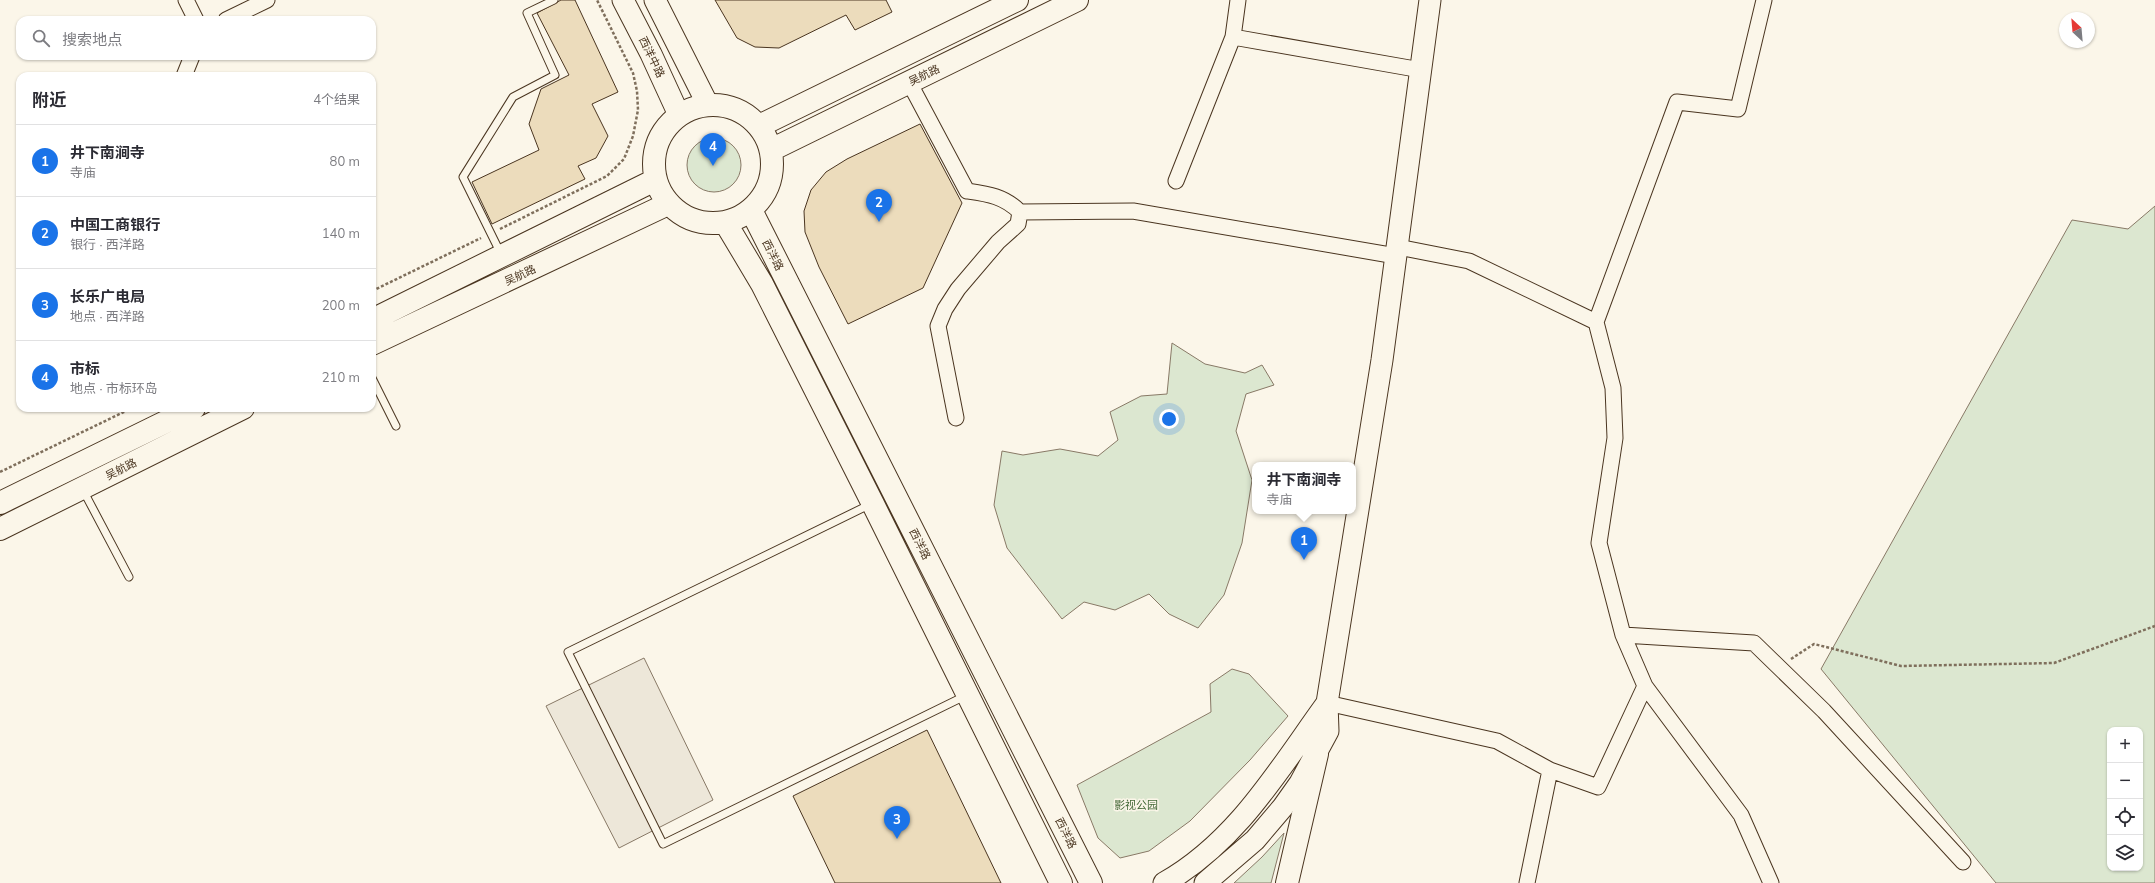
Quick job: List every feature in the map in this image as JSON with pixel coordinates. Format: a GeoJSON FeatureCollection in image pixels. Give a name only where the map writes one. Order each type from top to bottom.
{"type":"FeatureCollection","features":[{"type":"Feature","properties":{"kind":"main road"},"geometry":{"type":"LineString","coordinates":[[759,126],[1017,0]]}},
{"type":"Feature","properties":{"kind":"main road","name":"吴航路"},"geometry":{"type":"LineString","coordinates":[[771,150],[1076,0]]}},
{"type":"Feature","properties":{"kind":"main road"},"geometry":{"type":"LineString","coordinates":[[708,105],[732,107],[746,115],[759,126],[766,137],[771,150],[772,166],[769,182],[762,198],[751,210],[738,218],[725,222],[709,223],[694,221],[679,214],[668,204],[655,180],[653,162],[656,144],[665,128],[688,109],[708,105]]}},
{"type":"Feature","properties":{"kind":"main road"},"geometry":{"type":"LineString","coordinates":[[376,318],[655,180]]}},
{"type":"Feature","properties":{"kind":"main road","name":"吴航路"},"geometry":{"type":"LineString","coordinates":[[376,342],[668,204]]}},
{"type":"Feature","properties":{"kind":"main road","name":"西洋路"},"geometry":{"type":"LineString","coordinates":[[751,210],[1090,881]]}},
{"type":"Feature","properties":{"kind":"main road"},"geometry":{"type":"LineString","coordinates":[[725,222],[762,284],[1061,883]]}},
{"type":"Feature","properties":{"kind":"main road"},"geometry":{"type":"LineString","coordinates":[[558,228],[570,251]]}},
{"type":"Feature","properties":{"kind":"main road"},"geometry":{"type":"LineString","coordinates":[[762,284],[783,274]]}},
{"type":"Feature","properties":{"kind":"main road","name":"吴航路"},"geometry":{"type":"LineString","coordinates":[[0,504],[186,412]]}},
{"type":"Feature","properties":{"kind":"main road","name":"吴航路"},"geometry":{"type":"LineString","coordinates":[[0,529],[235,412]]}},
{"type":"Feature","properties":{"kind":"main road"},"geometry":{"type":"LineString","coordinates":[[1287,883],[1317,754]]}},
{"type":"Feature","properties":{"kind":"street"},"geometry":{"type":"LineString","coordinates":[[186,0],[194,16]]}},
{"type":"Feature","properties":{"kind":"street"},"geometry":{"type":"LineString","coordinates":[[234,16],[267,0]]}},
{"type":"Feature","properties":{"kind":"street","name":"西洋中路"},"geometry":{"type":"LineString","coordinates":[[623,0],[651,54],[679,115]]}},
{"type":"Feature","properties":{"kind":"street"},"geometry":{"type":"LineString","coordinates":[[1176,182],[1233,37],[1238,0]]}},
{"type":"Feature","properties":{"kind":"street"},"geometry":{"type":"LineString","coordinates":[[1204,883],[1236,857],[1269,824],[1300,783],[1317,754],[1328,731],[1327,703],[1382,360],[1430,0]]}},
{"type":"Feature","properties":{"kind":"street"},"geometry":{"type":"LineString","coordinates":[[1764,0],[1738,109],[1677,102],[1596,322],[1613,388],[1615,438],[1599,543],[1623,636],[1646,686],[1741,815],[1771,883]]}},
{"type":"Feature","properties":{"kind":"street"},"geometry":{"type":"LineString","coordinates":[[632,19],[656,3],[708,105]]}},
{"type":"Feature","properties":{"kind":"street"},"geometry":{"type":"LineString","coordinates":[[1233,37],[1421,70]]}},
{"type":"Feature","properties":{"kind":"street"},"geometry":{"type":"LineString","coordinates":[[186,72],[190,60]]}},
{"type":"Feature","properties":{"kind":"street"},"geometry":{"type":"LineString","coordinates":[[909,82],[967,191],[988,194],[1010,202],[1020,212],[1133,211],[1397,252],[1469,261],[1596,322]]}},
{"type":"Feature","properties":{"kind":"street"},"geometry":{"type":"LineString","coordinates":[[825,94],[836,118]]}},
{"type":"Feature","properties":{"kind":"street"},"geometry":{"type":"LineString","coordinates":[[956,418],[938,326],[945,310],[958,289],[998,242],[1018,224],[1020,212]]}},
{"type":"Feature","properties":{"kind":"street"},"geometry":{"type":"LineString","coordinates":[[1623,636],[1754,643],[1830,717],[1963,862]]}},
{"type":"Feature","properties":{"kind":"street"},"geometry":{"type":"LineString","coordinates":[[1327,703],[1497,741],[1550,770],[1598,787],[1646,686]]}},
{"type":"Feature","properties":{"kind":"street"},"geometry":{"type":"LineString","coordinates":[[1164,883],[1188,868],[1238,823],[1263,794],[1327,703]]}},
{"type":"Feature","properties":{"kind":"street"},"geometry":{"type":"LineString","coordinates":[[1527,883],[1550,770]]}},
{"type":"Feature","properties":{"kind":"lane"},"geometry":{"type":"LineString","coordinates":[[502,256],[463,177],[513,97],[555,75],[527,13],[554,0]]}},
{"type":"Feature","properties":{"kind":"lane"},"geometry":{"type":"LineString","coordinates":[[376,386],[396,426]]}},
{"type":"Feature","properties":{"kind":"lane"},"geometry":{"type":"LineString","coordinates":[[82,488],[129,578]]}},
{"type":"Feature","properties":{"kind":"lane"},"geometry":{"type":"LineString","coordinates":[[873,504],[568,652],[663,844],[967,695]]}},
{"type":"Feature","properties":{"kind":"path"},"geometry":{"type":"LineString","coordinates":[[376,289],[607,176],[624,159],[633,136],[638,110],[637,91],[633,73],[597,0]]}},
{"type":"Feature","properties":{"kind":"path"},"geometry":{"type":"LineString","coordinates":[[0,472],[124,412]]}},
{"type":"Feature","properties":{"kind":"path"},"geometry":{"type":"LineString","coordinates":[[1780,668],[1814,644],[1901,666],[2054,663],[2155,626]]}},
{"type":"Feature","properties":{"kind":"green space"},"geometry":{"type":"Polygon","coordinates":[[[709,138],[719,138],[729,142],[737,150],[741,160],[741,170],[737,180],[729,188],[719,192],[709,192],[699,188],[691,180],[687,170],[687,160],[691,150],[699,142],[709,138]]]}},
{"type":"Feature","properties":{"kind":"green space"},"geometry":{"type":"Polygon","coordinates":[[[2155,206],[2155,883],[1996,883],[1821,669],[2072,220],[2128,229],[2155,206]]]}},
{"type":"Feature","properties":{"kind":"green space"},"geometry":{"type":"Polygon","coordinates":[[[1172,343],[1205,364],[1245,373],[1262,365],[1274,385],[1246,394],[1236,431],[1252,480],[1242,543],[1224,595],[1198,628],[1169,614],[1149,594],[1115,610],[1084,602],[1062,619],[1007,548],[994,505],[1002,451],[1023,455],[1060,449],[1098,456],[1118,440],[1110,412],[1141,396],[1167,394],[1172,343]]]}},
{"type":"Feature","properties":{"kind":"green space","name":"影视公园"},"geometry":{"type":"Polygon","coordinates":[[[1232,669],[1249,674],[1288,716],[1250,760],[1190,821],[1149,851],[1120,858],[1098,838],[1077,785],[1211,712],[1210,684],[1232,669]]]}},
{"type":"Feature","properties":{"kind":"green space"},"geometry":{"type":"Polygon","coordinates":[[[1284,833],[1271,883],[1234,883],[1262,857],[1284,833]]]}},
{"type":"Feature","properties":{"kind":"shaded area"},"geometry":{"type":"Polygon","coordinates":[[[644,658],[713,800],[619,848],[546,706],[644,658]]]}},
{"type":"Feature","properties":{"kind":"building"},"geometry":{"type":"Polygon","coordinates":[[[561,0],[575,0],[618,92],[592,104],[608,136],[596,158],[578,166],[585,179],[492,224],[472,182],[539,150],[529,124],[541,89],[569,75],[537,13],[561,0]]]}},
{"type":"Feature","properties":{"kind":"building"},"geometry":{"type":"Polygon","coordinates":[[[715,0],[886,0],[892,12],[855,30],[846,15],[779,48],[755,47],[737,38],[715,0]]]}},
{"type":"Feature","properties":{"kind":"building"},"geometry":{"type":"Polygon","coordinates":[[[920,124],[962,203],[923,288],[848,324],[819,267],[805,232],[804,211],[811,190],[826,172],[847,159],[920,124]]]}},
{"type":"Feature","properties":{"kind":"building"},"geometry":{"type":"Polygon","coordinates":[[[927,730],[1001,883],[835,883],[793,796],[927,730]]]}},
{"type":"Feature","properties":{"kind":"place","name":"市标"},"geometry":{"type":"Point","coordinates":[713,166]}},
{"type":"Feature","properties":{"kind":"place","name":"中国工商银行"},"geometry":{"type":"Point","coordinates":[879,222]}},
{"type":"Feature","properties":{"kind":"place","name":"井下南涧寺"},"geometry":{"type":"Point","coordinates":[1304,560]}},
{"type":"Feature","properties":{"kind":"place","name":"长乐广电局"},"geometry":{"type":"Point","coordinates":[897,839]}}]}
